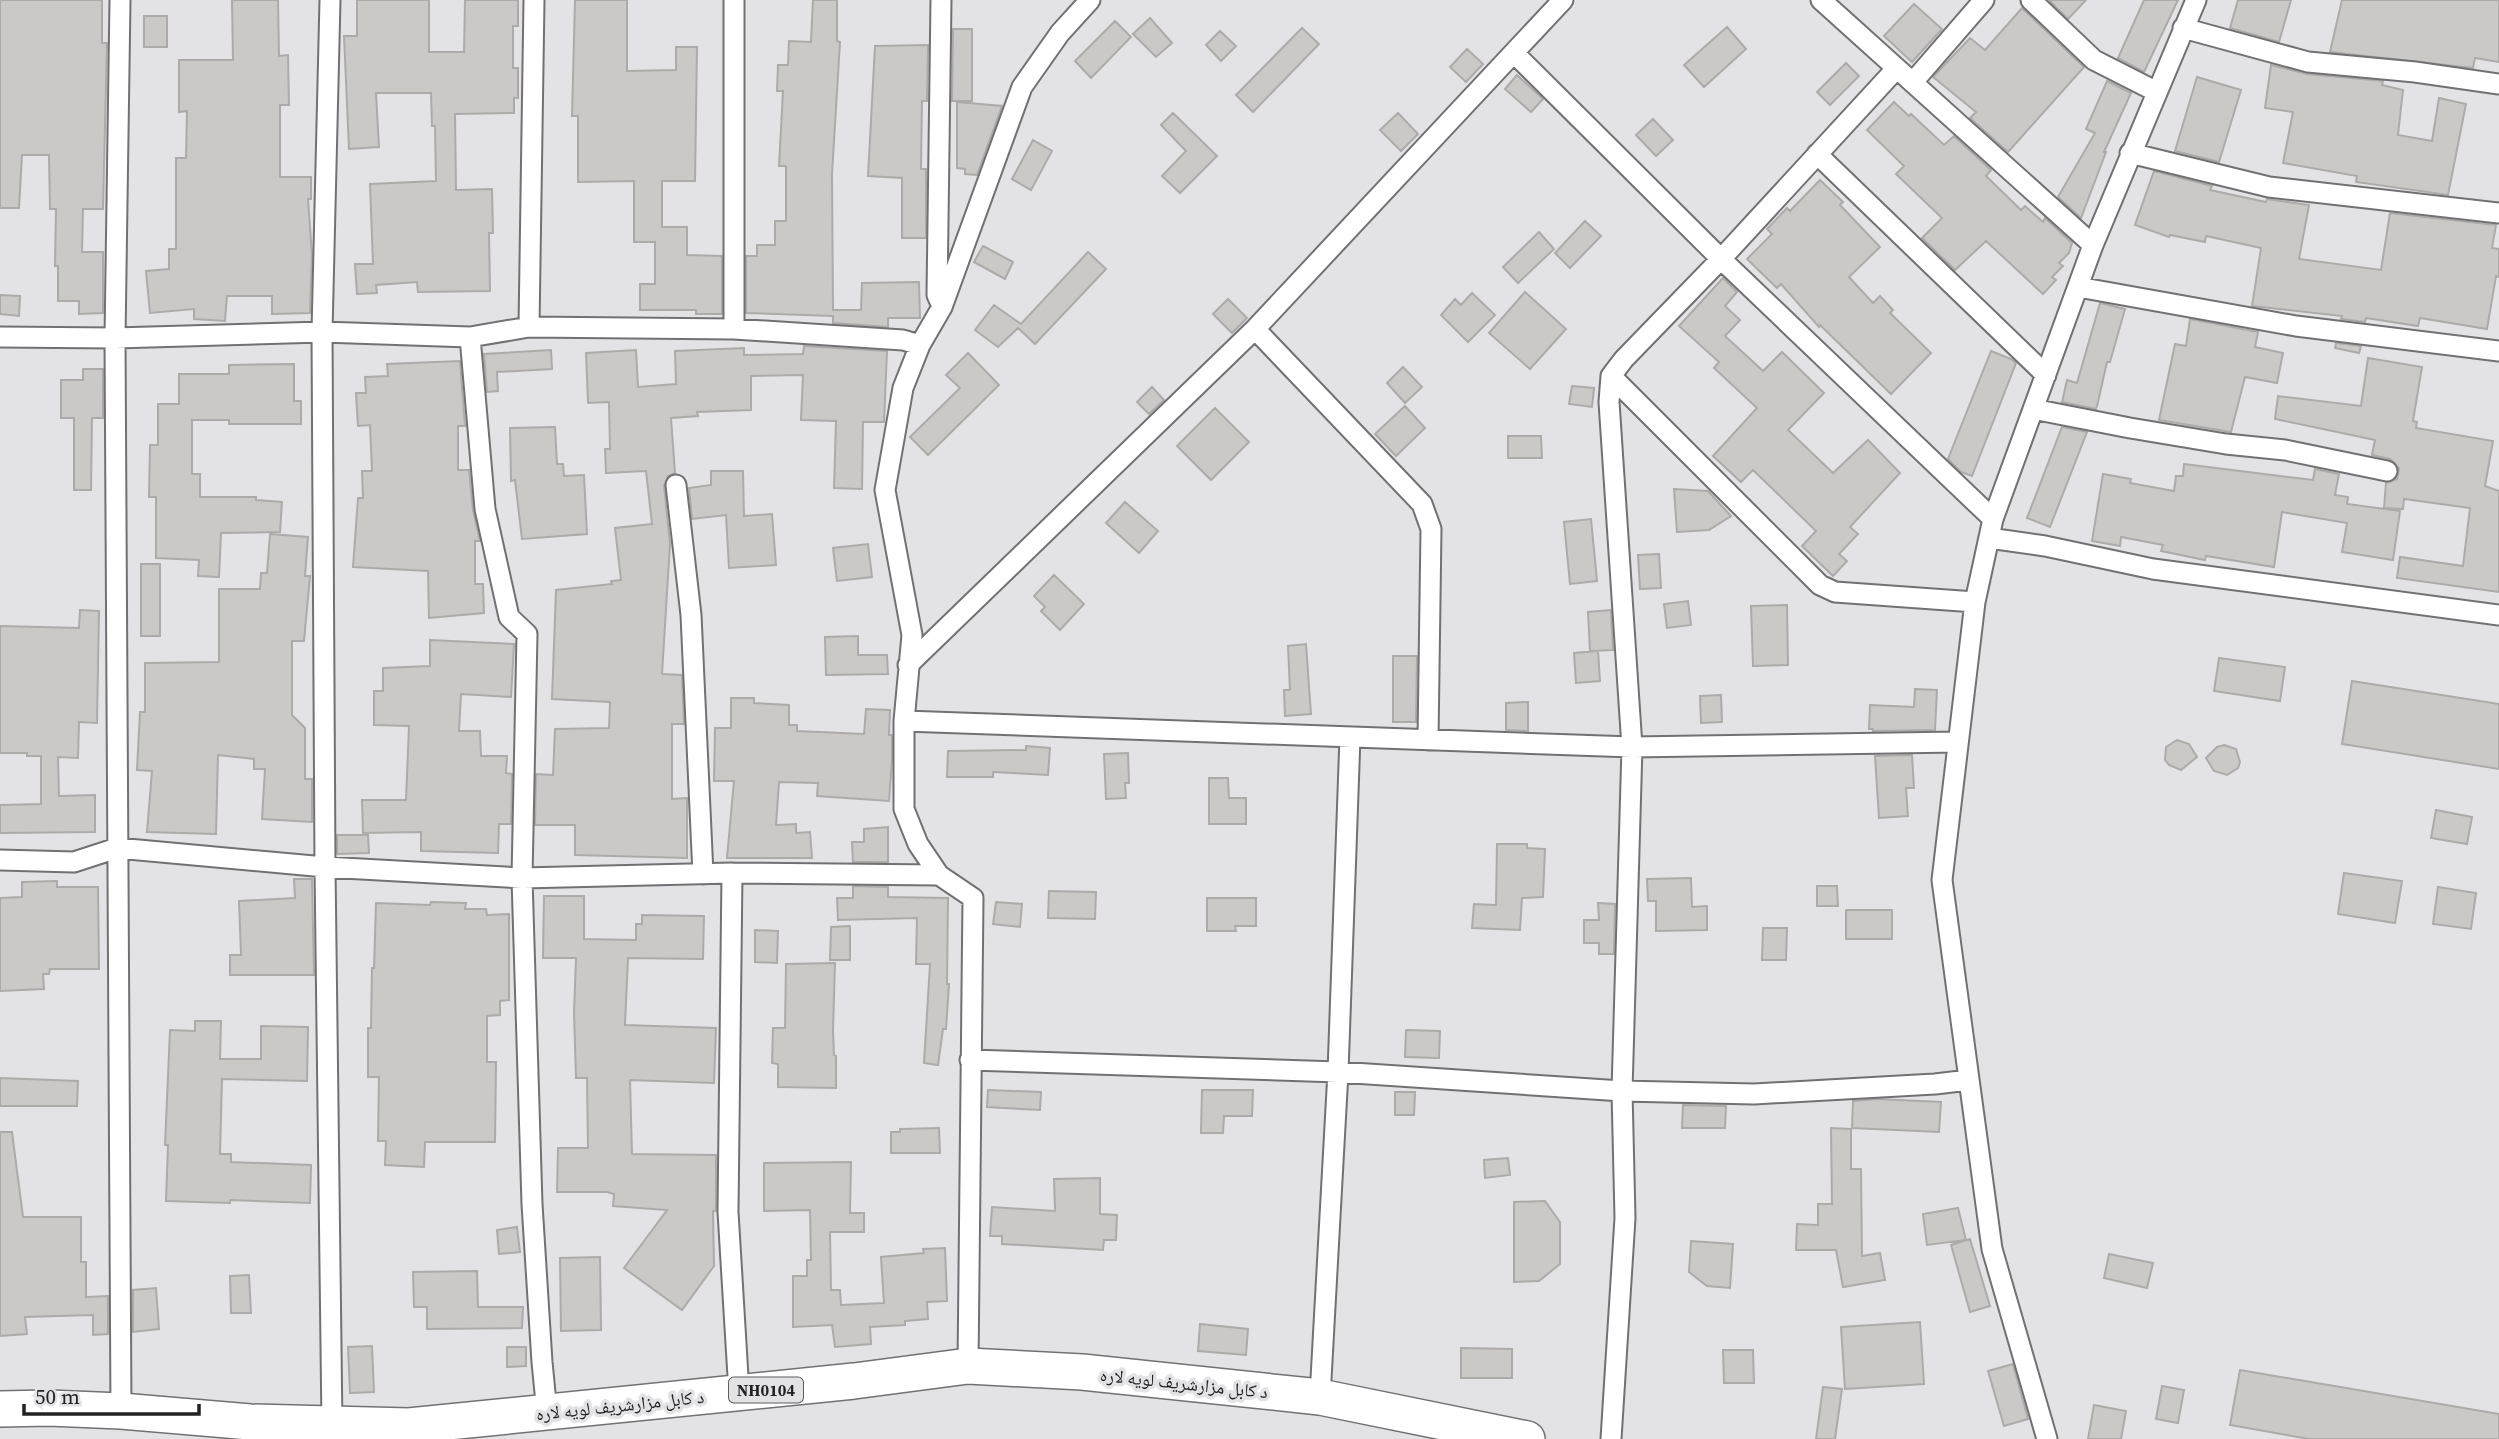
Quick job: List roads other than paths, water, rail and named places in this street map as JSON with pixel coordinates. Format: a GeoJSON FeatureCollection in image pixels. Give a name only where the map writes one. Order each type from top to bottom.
{"type":"FeatureCollection","features":[{"type":"Feature","properties":{"kind":"highway","name":"د کابل مزارشریف لویه لاره"},"geometry":{"type":"LineString","coordinates":[[0,1409],[49,1408],[332,1426],[409,1426],[739,1393],[968,1366],[1082,1373],[1320,1398],[1527,1439]]}},
{"type":"Feature","properties":{"kind":"street"},"geometry":{"type":"LineString","coordinates":[[120,0],[115,338],[121,1412]]}},
{"type":"Feature","properties":{"kind":"street"},"geometry":{"type":"LineString","coordinates":[[330,0],[322,331],[332,1426]]}},
{"type":"Feature","properties":{"kind":"street"},"geometry":{"type":"LineString","coordinates":[[529,327],[534,0]]}},
{"type":"Feature","properties":{"kind":"street"},"geometry":{"type":"LineString","coordinates":[[734,0],[734,330]]}},
{"type":"Feature","properties":{"kind":"street"},"geometry":{"type":"LineString","coordinates":[[941,0],[937,295],[942,307]]}},
{"type":"Feature","properties":{"kind":"street"},"geometry":{"type":"LineString","coordinates":[[968,1366],[973,898],[939,875],[918,844],[904,809],[904,721],[912,635],[885,490],[903,388],[920,345],[942,307],[1023,88],[1060,33],[1090,0]]}},
{"type":"Feature","properties":{"kind":"street"},"geometry":{"type":"LineString","coordinates":[[908,666],[1255,329],[1563,0]]}},
{"type":"Feature","properties":{"kind":"street"},"geometry":{"type":"LineString","coordinates":[[1821,0],[2093,245]]}},
{"type":"Feature","properties":{"kind":"street"},"geometry":{"type":"LineString","coordinates":[[1913,82],[1984,0]]}},
{"type":"Feature","properties":{"kind":"street"},"geometry":{"type":"LineString","coordinates":[[2031,0],[2094,60],[2157,92]]}},
{"type":"Feature","properties":{"kind":"street"},"geometry":{"type":"LineString","coordinates":[[2048,1439],[1992,1249],[1942,880],[1975,602],[1991,529],[2093,245],[2196,0]]}},
{"type":"Feature","properties":{"kind":"street"},"geometry":{"type":"LineString","coordinates":[[2183,28],[2308,62],[2415,72],[2499,84]]}},
{"type":"Feature","properties":{"kind":"street"},"geometry":{"type":"LineString","coordinates":[[1514,53],[1991,529],[2045,546],[2153,569],[2499,615]]}},
{"type":"Feature","properties":{"kind":"street"},"geometry":{"type":"LineString","coordinates":[[1611,1439],[1625,1218],[1622,1091],[1632,747],[1609,402],[1611,376],[1623,359],[1721,259],[1896,69]]}},
{"type":"Feature","properties":{"kind":"street"},"geometry":{"type":"LineString","coordinates":[[2130,153],[2269,187],[2499,213]]}},
{"type":"Feature","properties":{"kind":"street"},"geometry":{"type":"LineString","coordinates":[[1817,154],[2046,375]]}},
{"type":"Feature","properties":{"kind":"street"},"geometry":{"type":"LineString","coordinates":[[2078,287],[2296,326],[2499,351]]}},
{"type":"Feature","properties":{"kind":"street"},"geometry":{"type":"LineString","coordinates":[[0,337],[115,338],[322,331],[470,337],[529,327],[734,330],[903,340],[920,345]]}},
{"type":"Feature","properties":{"kind":"street"},"geometry":{"type":"LineString","coordinates":[[1255,329],[1423,503],[1431,528],[1428,740]]}},
{"type":"Feature","properties":{"kind":"street"},"geometry":{"type":"LineString","coordinates":[[470,337],[485,509],[509,617],[527,634],[522,878],[532,1204],[547,1413]]}},
{"type":"Feature","properties":{"kind":"street"},"geometry":{"type":"LineString","coordinates":[[1611,376],[1820,585],[1835,592],[1975,602]]}},
{"type":"Feature","properties":{"kind":"street"},"geometry":{"type":"LineString","coordinates":[[2034,409],[2158,433],[2285,450],[2387,471]]}},
{"type":"Feature","properties":{"kind":"street"},"geometry":{"type":"LineString","coordinates":[[676,485],[691,615],[703,874]]}},
{"type":"Feature","properties":{"kind":"street"},"geometry":{"type":"LineString","coordinates":[[904,721],[1632,747],[1958,742]]}},
{"type":"Feature","properties":{"kind":"street"},"geometry":{"type":"LineString","coordinates":[[1320,1398],[1338,1072],[1350,737]]}},
{"type":"Feature","properties":{"kind":"street"},"geometry":{"type":"LineString","coordinates":[[0,860],[74,862],[117,848],[325,867],[522,878],[732,873],[939,875]]}},
{"type":"Feature","properties":{"kind":"street"},"geometry":{"type":"LineString","coordinates":[[732,873],[728,1212],[739,1393]]}},
{"type":"Feature","properties":{"kind":"street"},"geometry":{"type":"LineString","coordinates":[[970,1060],[1338,1072],[1622,1091],[1754,1094],[1969,1080]]}}]}
